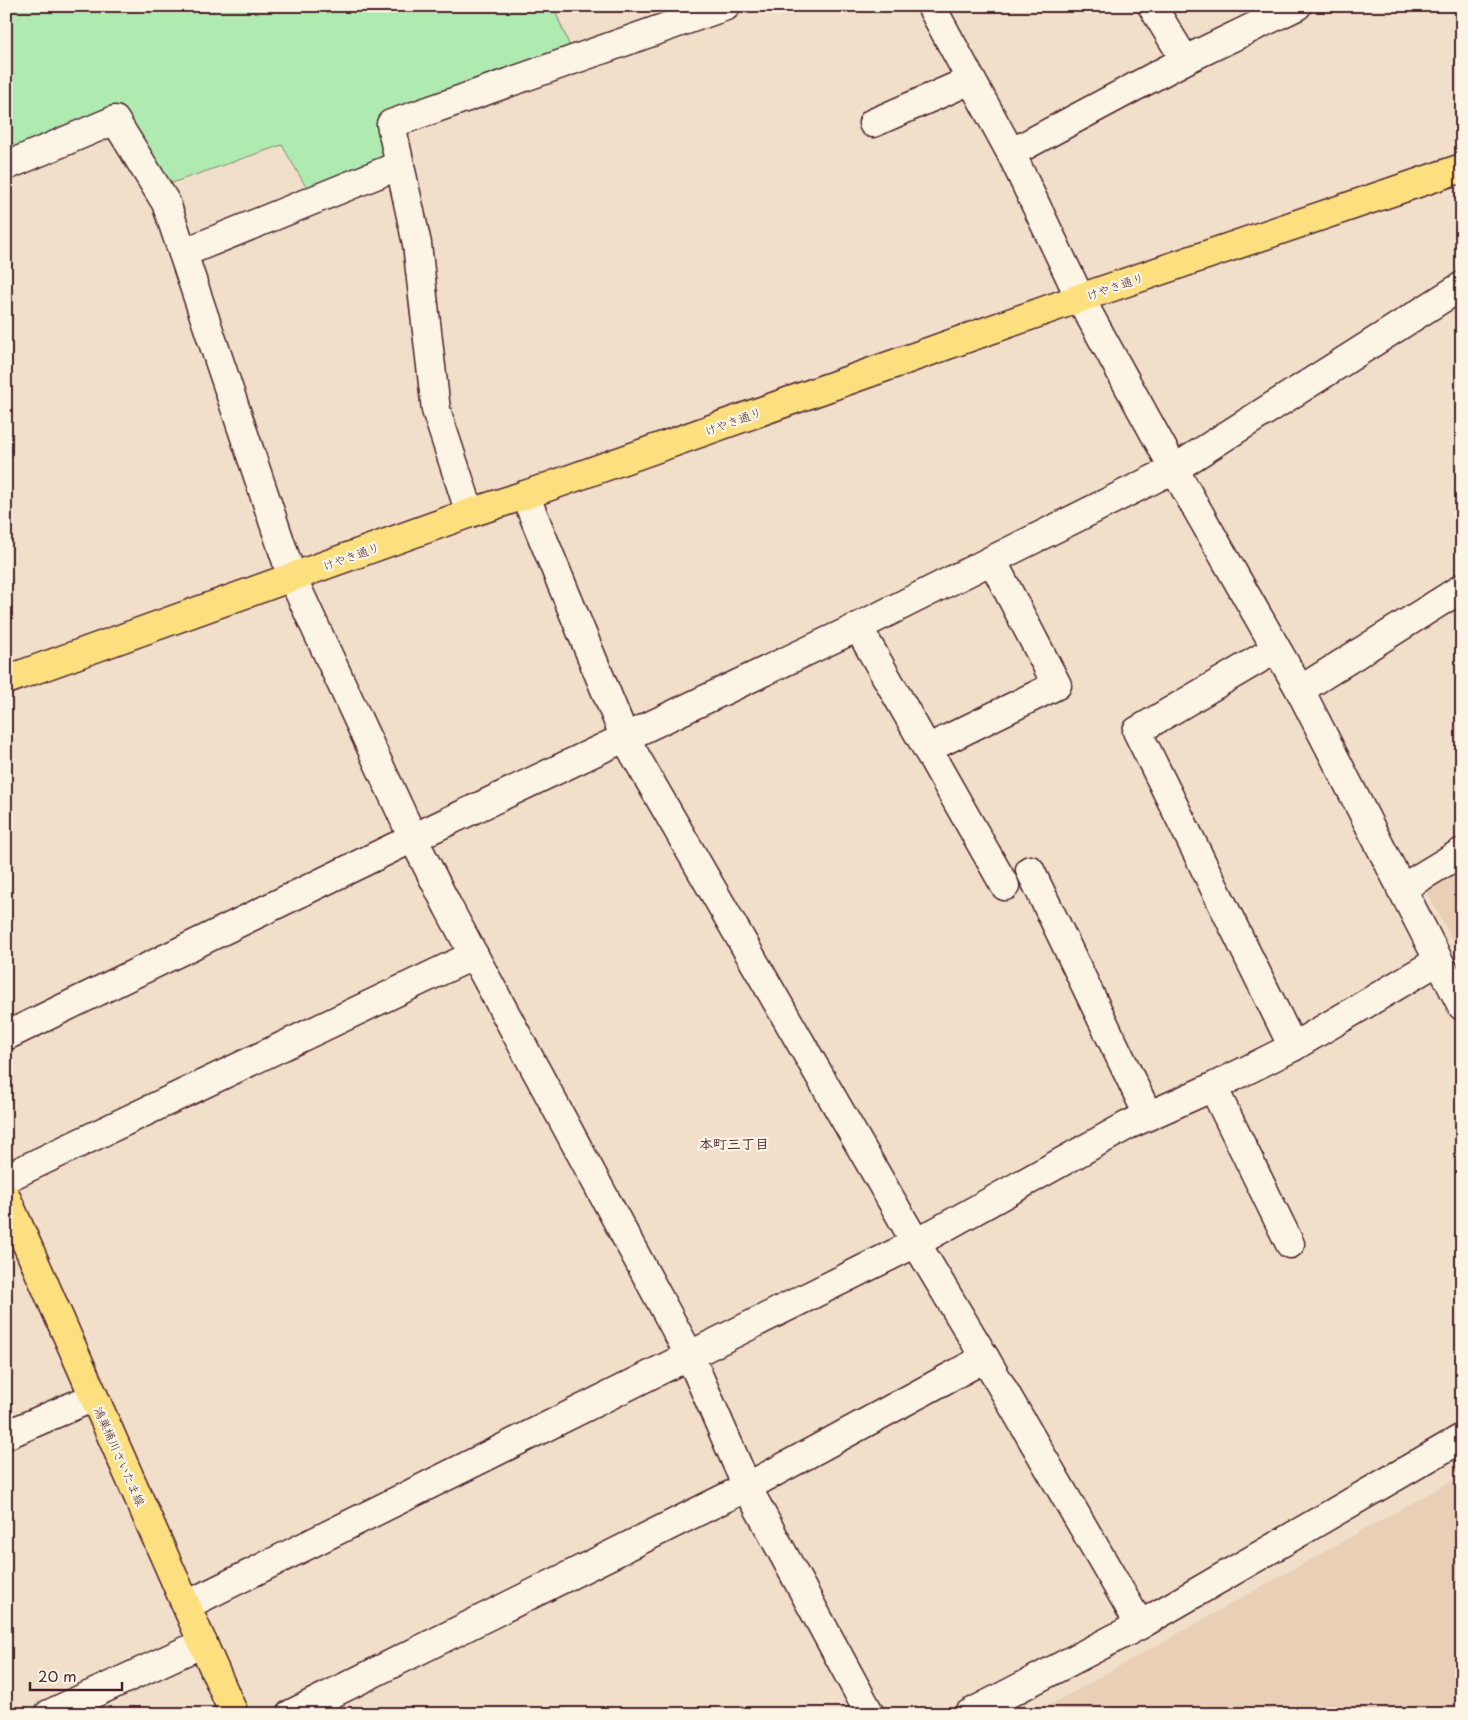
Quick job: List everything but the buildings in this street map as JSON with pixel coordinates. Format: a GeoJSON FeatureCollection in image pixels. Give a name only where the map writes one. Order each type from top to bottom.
{"type":"FeatureCollection","features":[{"type":"Feature","properties":{"kind":"main road","name":"けやき通り"},"geometry":{"type":"LineString","coordinates":[[6,680],[470,513],[1080,298],[1462,168]]}},
{"type":"Feature","properties":{"kind":"main road","name":"鴻巣桶川さいたま線"},"geometry":{"type":"LineString","coordinates":[[6,1197],[234,1714]]}},
{"type":"Feature","properties":{"kind":"street"},"geometry":{"type":"LineString","coordinates":[[470,513],[436,410],[416,244],[392,124],[726,6]]}},
{"type":"Feature","properties":{"kind":"street"},"geometry":{"type":"LineString","coordinates":[[931,6],[1011,153],[1080,298],[1300,690],[1462,1006]]}},
{"type":"Feature","properties":{"kind":"street"},"geometry":{"type":"LineString","coordinates":[[1152,6],[1185,60]]}},
{"type":"Feature","properties":{"kind":"street"},"geometry":{"type":"LineString","coordinates":[[1011,153],[1185,60],[1297,6]]}},
{"type":"Feature","properties":{"kind":"street"},"geometry":{"type":"LineString","coordinates":[[873,124],[972,80]]}},
{"type":"Feature","properties":{"kind":"street"},"geometry":{"type":"LineString","coordinates":[[6,166],[115,120],[166,203],[292,577],[413,838],[690,1356],[747,1487],[870,1714]]}},
{"type":"Feature","properties":{"kind":"street"},"geometry":{"type":"LineString","coordinates":[[183,253],[400,165]]}},
{"type":"Feature","properties":{"kind":"street"},"geometry":{"type":"LineString","coordinates":[[6,1036],[413,838],[858,627],[1174,468],[1462,286]]}},
{"type":"Feature","properties":{"kind":"street"},"geometry":{"type":"LineString","coordinates":[[525,495],[625,738],[916,1243],[1140,1625]]}},
{"type":"Feature","properties":{"kind":"street"},"geometry":{"type":"LineString","coordinates":[[927,749],[1057,685],[992,560]]}},
{"type":"Feature","properties":{"kind":"street"},"geometry":{"type":"LineString","coordinates":[[1300,690],[1462,588]]}},
{"type":"Feature","properties":{"kind":"street"},"geometry":{"type":"LineString","coordinates":[[858,627],[1005,886]]}},
{"type":"Feature","properties":{"kind":"street"},"geometry":{"type":"LineString","coordinates":[[1276,649],[1137,731],[1293,1047]]}},
{"type":"Feature","properties":{"kind":"street"},"geometry":{"type":"LineString","coordinates":[[1401,889],[1462,852]]}},
{"type":"Feature","properties":{"kind":"street"},"geometry":{"type":"LineString","coordinates":[[1030,870],[1148,1115]]}},
{"type":"Feature","properties":{"kind":"street"},"geometry":{"type":"LineString","coordinates":[[6,1178],[474,955]]}},
{"type":"Feature","properties":{"kind":"street"},"geometry":{"type":"LineString","coordinates":[[187,1605],[916,1243],[1128,1125],[1293,1047],[1438,961]]}},
{"type":"Feature","properties":{"kind":"street"},"geometry":{"type":"LineString","coordinates":[[1213,1086],[1290,1244]]}},
{"type":"Feature","properties":{"kind":"street"},"geometry":{"type":"LineString","coordinates":[[291,1714],[747,1487],[985,1358]]}},
{"type":"Feature","properties":{"kind":"street"},"geometry":{"type":"LineString","coordinates":[[6,1435],[94,1397]]}},
{"type":"Feature","properties":{"kind":"street"},"geometry":{"type":"LineString","coordinates":[[969,1714],[1140,1625],[1462,1438]]}},
{"type":"Feature","properties":{"kind":"street"},"geometry":{"type":"LineString","coordinates":[[49,1714],[202,1643]]}},
{"type":"Feature","properties":{"kind":"shaded area"},"geometry":{"type":"Polygon","coordinates":[[[1462,869],[1462,958],[1426,891],[1462,869]]]}},
{"type":"Feature","properties":{"kind":"shaded area"},"geometry":{"type":"Polygon","coordinates":[[[1462,1475],[1462,1714],[1034,1714],[1462,1475]]]}},
{"type":"Feature","properties":{"kind":"green space"},"geometry":{"type":"Polygon","coordinates":[[[6,6],[553,6],[573,54],[382,127],[392,155],[309,192],[282,145],[157,188],[115,120],[6,166],[6,6]]]}},
{"type":"Feature","properties":{"kind":"district","name":"本町三丁目"},"geometry":{"type":"Point","coordinates":[734,1143]}}]}
